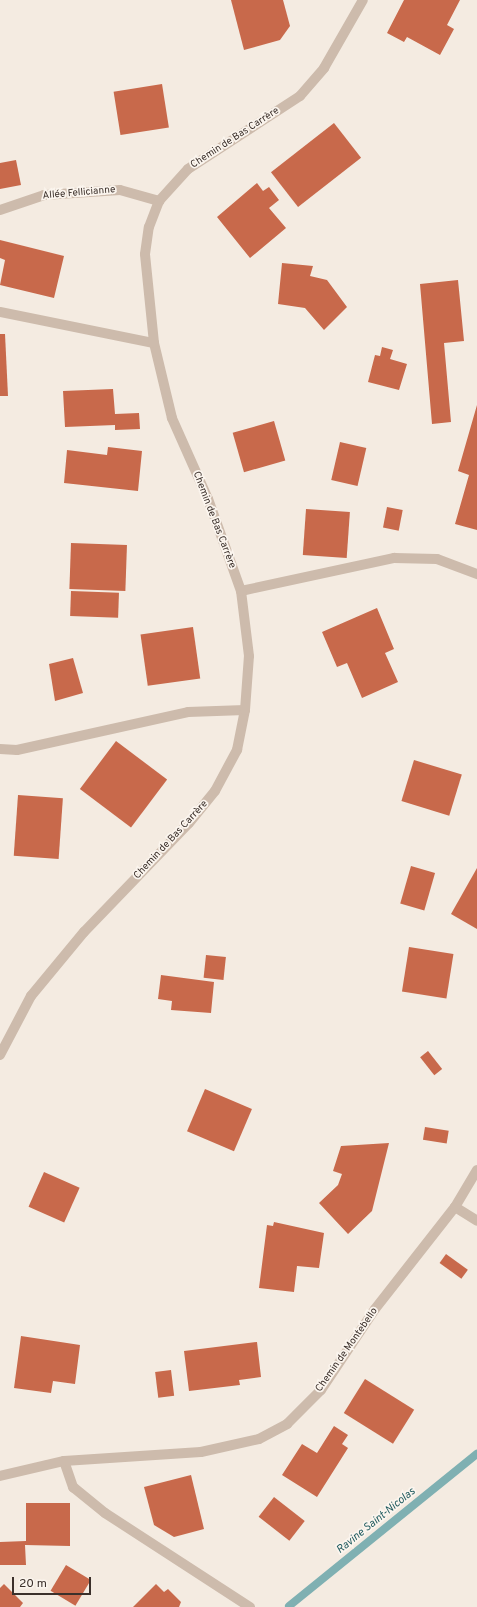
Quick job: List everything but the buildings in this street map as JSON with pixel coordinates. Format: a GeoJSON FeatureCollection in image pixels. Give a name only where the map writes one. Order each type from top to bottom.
{"type":"FeatureCollection","features":[{"type":"Feature","properties":{"kind":"street","name":"Chemin de Bas Carrère"},"geometry":{"type":"LineString","coordinates":[[0,1055],[31,996],[84,932],[189,823],[215,791],[237,750],[245,710],[249,656],[240,591],[208,499],[172,418],[154,343],[146,254],[149,227],[159,201],[188,169],[300,96],[324,68],[363,0]]}},
{"type":"Feature","properties":{"kind":"street","name":"Allée Fellicianne"},"geometry":{"type":"LineString","coordinates":[[0,210],[44,195],[113,190],[159,201]]}},
{"type":"Feature","properties":{"kind":"street"},"geometry":{"type":"LineString","coordinates":[[0,312],[154,343]]}},
{"type":"Feature","properties":{"kind":"street"},"geometry":{"type":"LineString","coordinates":[[240,591],[394,558],[437,559],[477,574]]}},
{"type":"Feature","properties":{"kind":"street"},"geometry":{"type":"LineString","coordinates":[[0,749],[17,750],[188,712],[245,710]]}},
{"type":"Feature","properties":{"kind":"street","name":"Chemin de Montebello"},"geometry":{"type":"LineString","coordinates":[[0,1476],[64,1461],[201,1452],[259,1439],[287,1424],[321,1390],[375,1309],[455,1207],[477,1170]]}},
{"type":"Feature","properties":{"kind":"street"},"geometry":{"type":"LineString","coordinates":[[455,1207],[477,1221]]}},
{"type":"Feature","properties":{"kind":"street"},"geometry":{"type":"LineString","coordinates":[[64,1461],[73,1487],[105,1513],[250,1607]]}},
{"type":"Feature","properties":{"kind":"waterway","name":"Ravine Saint-Nicolas"},"geometry":{"type":"LineString","coordinates":[[289,1606],[477,1454]]}}]}
